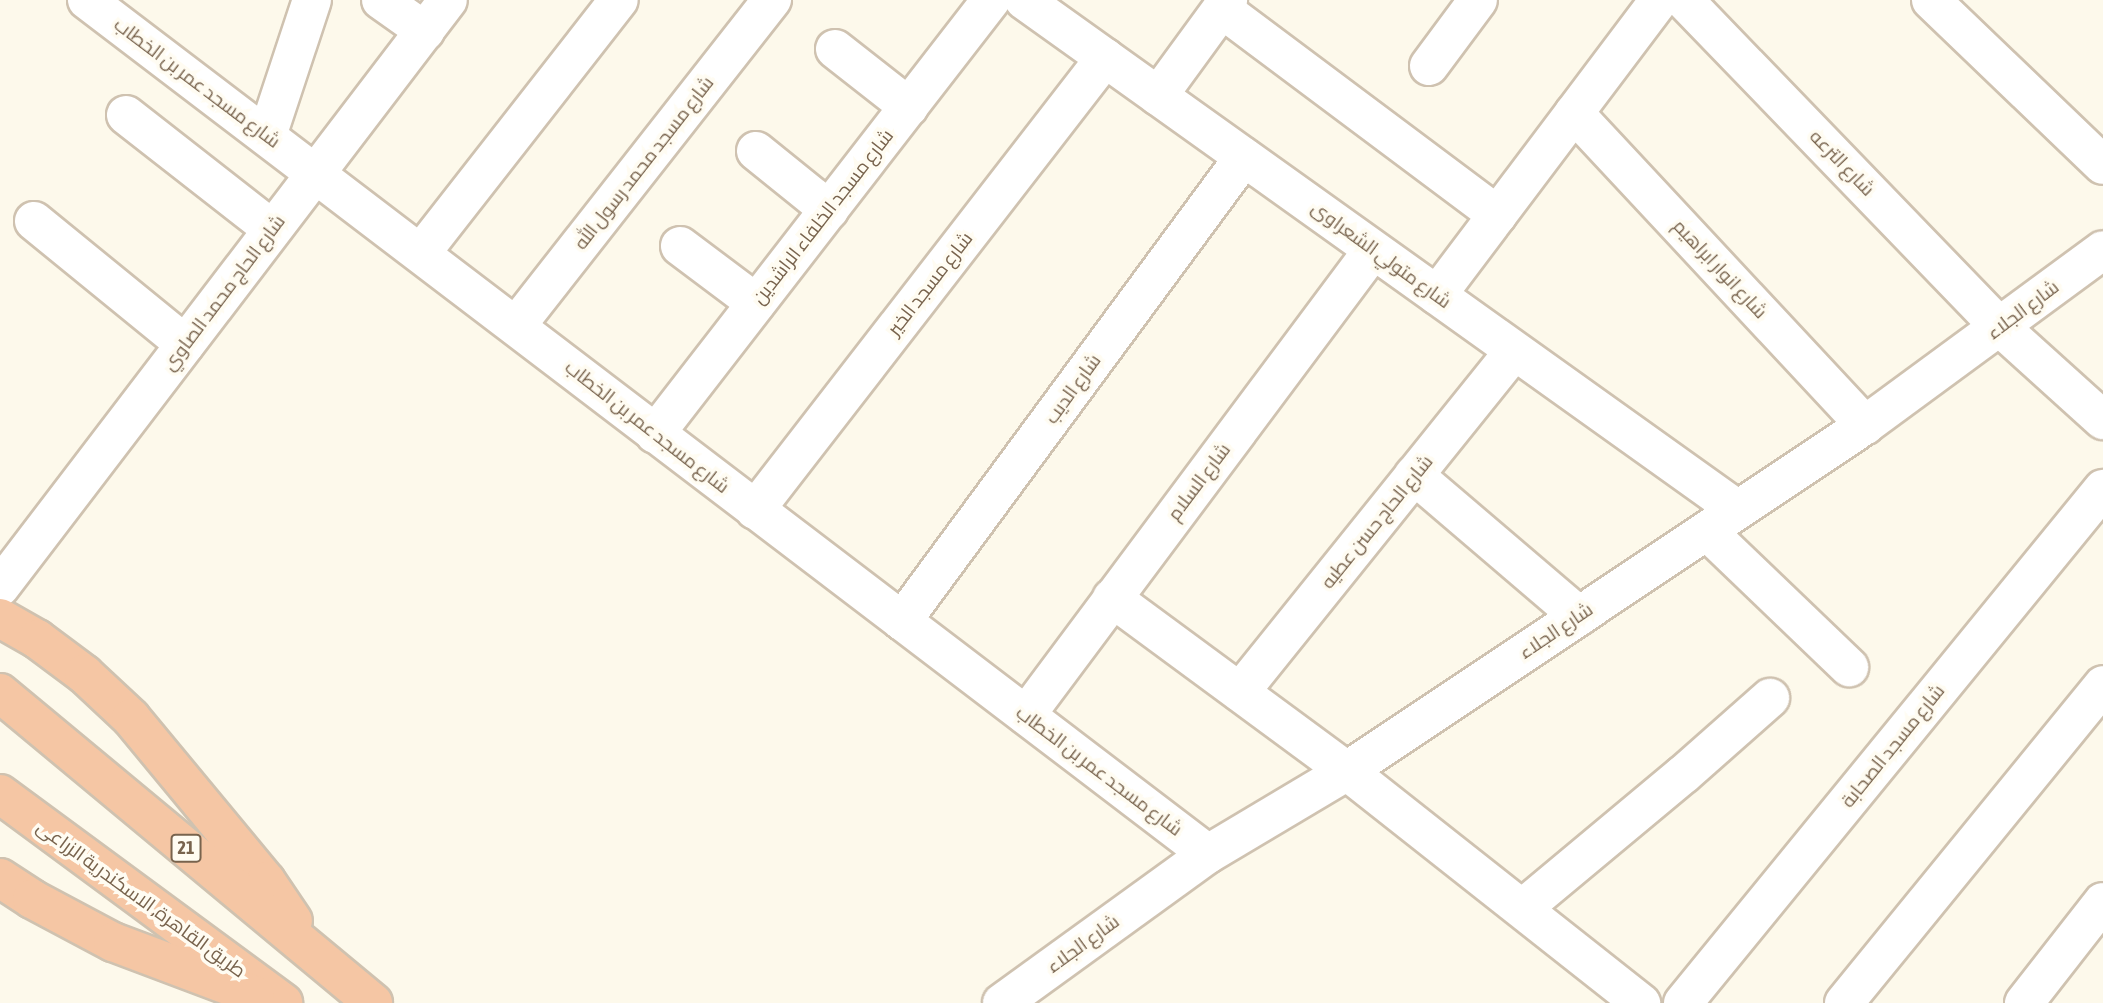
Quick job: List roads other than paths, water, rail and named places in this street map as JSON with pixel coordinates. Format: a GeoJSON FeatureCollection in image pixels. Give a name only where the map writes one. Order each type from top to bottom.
{"type":"FeatureCollection","features":[{"type":"Feature","properties":{"kind":"highway"},"geometry":{"type":"LineString","coordinates":[[0,618],[37,639],[84,674],[131,718],[266,881],[318,958]]}},
{"type":"Feature","properties":{"kind":"highway","name":"21"},"geometry":{"type":"LineString","coordinates":[[0,693],[373,1003]]}},
{"type":"Feature","properties":{"kind":"highway","name":"طريق القاهرة, الاسكندرية الزراعى"},"geometry":{"type":"LineString","coordinates":[[0,794],[283,1003]]}},
{"type":"Feature","properties":{"kind":"highway"},"geometry":{"type":"LineString","coordinates":[[0,877],[32,898],[113,942],[199,977],[277,1003]]}},
{"type":"Feature","properties":{"kind":"street","name":"شارع مسجد عمر بن الخطاب"},"geometry":{"type":"LineString","coordinates":[[87,0],[1208,854]]}},
{"type":"Feature","properties":{"kind":"street"},"geometry":{"type":"LineString","coordinates":[[267,136],[312,0]]}},
{"type":"Feature","properties":{"kind":"street"},"geometry":{"type":"LineString","coordinates":[[381,0],[425,31]]}},
{"type":"Feature","properties":{"kind":"street","name":"شارع الحاج محمد الصاوي"},"geometry":{"type":"LineString","coordinates":[[0,587],[448,0]]}},
{"type":"Feature","properties":{"kind":"street"},"geometry":{"type":"LineString","coordinates":[[421,253],[619,0]]}},
{"type":"Feature","properties":{"kind":"street","name":"شارع مسجد محمد رسول الله"},"geometry":{"type":"LineString","coordinates":[[516,326],[772,0]]}},
{"type":"Feature","properties":{"kind":"street","name":"شارع مسجد الخلفاء الراشدين"},"geometry":{"type":"LineString","coordinates":[[655,434],[991,0]]}},
{"type":"Feature","properties":{"kind":"street"},"geometry":{"type":"LineString","coordinates":[[1429,66],[1478,0]]}},
{"type":"Feature","properties":{"kind":"street"},"geometry":{"type":"LineString","coordinates":[[1437,295],[1659,0]]}},
{"type":"Feature","properties":{"kind":"street","name":"شارع الترعه"},"geometry":{"type":"LineString","coordinates":[[1685,0],[2000,327],[2103,420]]}},
{"type":"Feature","properties":{"kind":"street"},"geometry":{"type":"LineString","coordinates":[[1931,0],[2103,165]]}},
{"type":"Feature","properties":{"kind":"street","name":"شارع متولي الشعراوى"},"geometry":{"type":"LineString","coordinates":[[1036,4],[1105,58],[1514,351],[1723,520],[1849,667]]}},
{"type":"Feature","properties":{"kind":"street"},"geometry":{"type":"LineString","coordinates":[[1158,96],[1225,4],[1497,215]]}},
{"type":"Feature","properties":{"kind":"street"},"geometry":{"type":"LineString","coordinates":[[835,49],[909,107]]}},
{"type":"Feature","properties":{"kind":"street","name":"شارع مسجد الخير"},"geometry":{"type":"LineString","coordinates":[[755,510],[1105,58]]}},
{"type":"Feature","properties":{"kind":"street","name":"شارع انوار ابراهيم"},"geometry":{"type":"LineString","coordinates":[[1574,113],[1865,425]]}},
{"type":"Feature","properties":{"kind":"street"},"geometry":{"type":"LineString","coordinates":[[126,115],[272,229]]}},
{"type":"Feature","properties":{"kind":"street"},"geometry":{"type":"LineString","coordinates":[[756,151],[829,210]]}},
{"type":"Feature","properties":{"kind":"street","name":"شارع الديب"},"geometry":{"type":"LineString","coordinates":[[902,621],[1244,157]]}},
{"type":"Feature","properties":{"kind":"street"},"geometry":{"type":"LineString","coordinates":[[34,220],[185,344]]}},
{"type":"Feature","properties":{"kind":"street"},"geometry":{"type":"LineString","coordinates":[[680,246],[756,303]]}},
{"type":"Feature","properties":{"kind":"street","name":"شارع السلام"},"geometry":{"type":"LineString","coordinates":[[1026,715],[1373,250]]}},
{"type":"Feature","properties":{"kind":"street","name":"شارع الجلاء"},"geometry":{"type":"LineString","coordinates":[[1002,1003],[1208,854],[1347,771],[1865,425],[2000,327],[2096,266]]}},
{"type":"Feature","properties":{"kind":"street","name":"شارع الحاج حسن عطيه"},"geometry":{"type":"LineString","coordinates":[[1240,692],[1514,351]]}},
{"type":"Feature","properties":{"kind":"street"},"geometry":{"type":"LineString","coordinates":[[1414,475],[1579,616]]}},
{"type":"Feature","properties":{"kind":"street","name":"شارع مسجد الصحابة"},"geometry":{"type":"LineString","coordinates":[[1683,1003],[2103,489]]}},
{"type":"Feature","properties":{"kind":"street"},"geometry":{"type":"LineString","coordinates":[[1112,598],[1347,771],[1641,1003]]}},
{"type":"Feature","properties":{"kind":"street"},"geometry":{"type":"LineString","coordinates":[[1844,1003],[2103,685]]}},
{"type":"Feature","properties":{"kind":"street"},"geometry":{"type":"LineString","coordinates":[[1523,908],[1770,698]]}},
{"type":"Feature","properties":{"kind":"street"},"geometry":{"type":"LineString","coordinates":[[2024,1003],[2103,902]]}}]}
